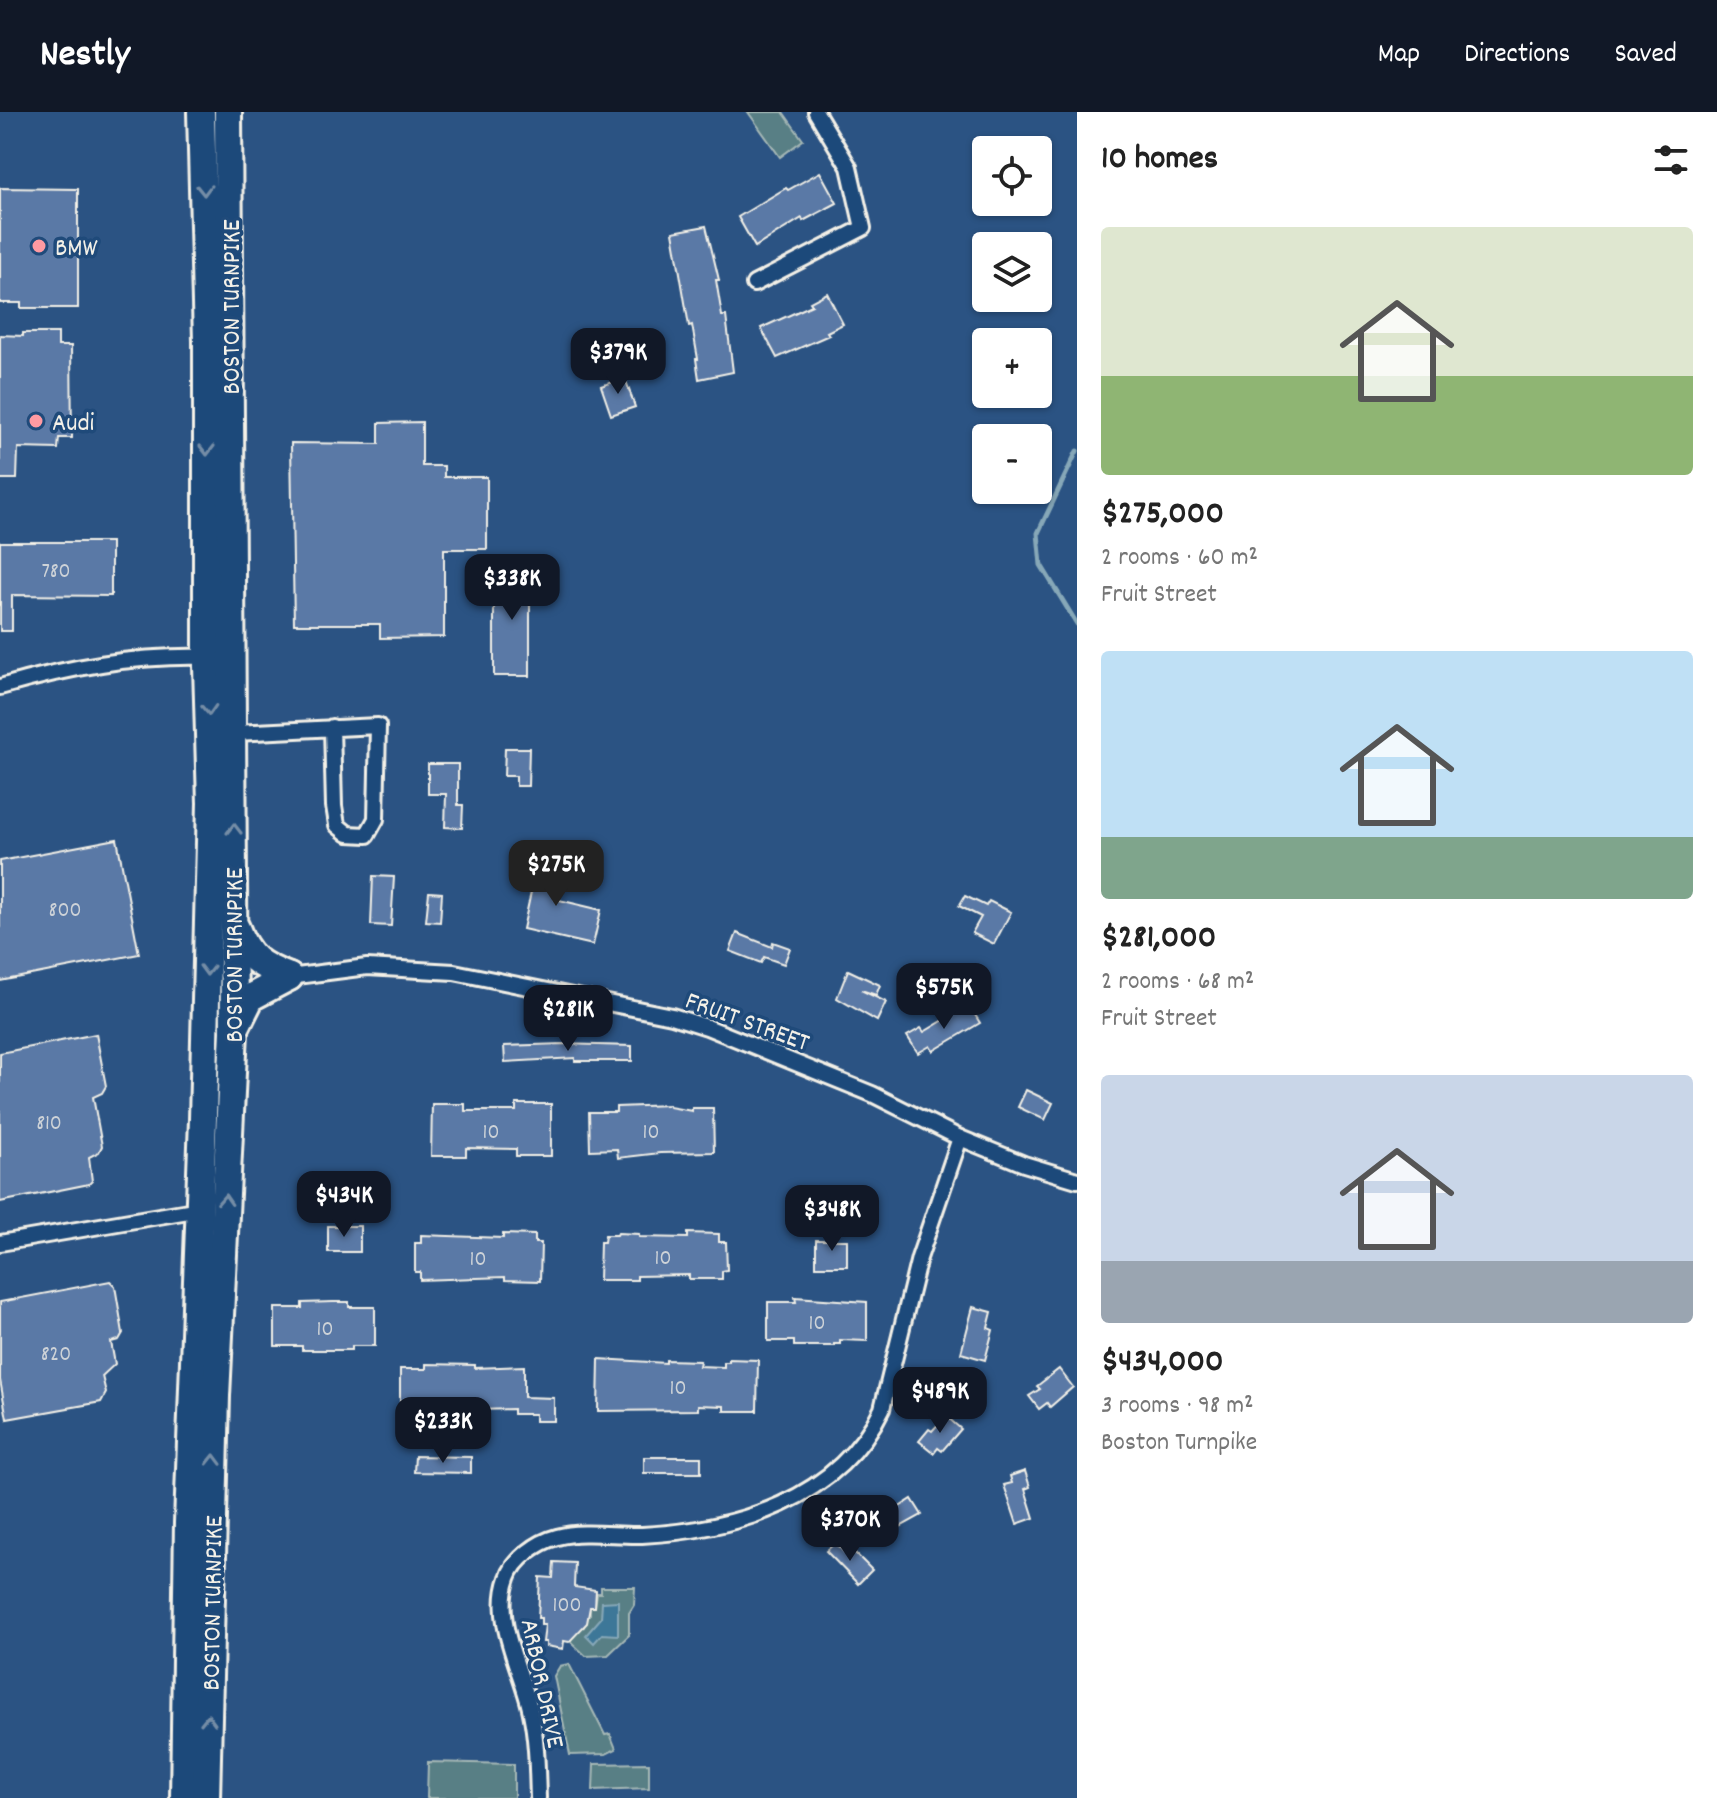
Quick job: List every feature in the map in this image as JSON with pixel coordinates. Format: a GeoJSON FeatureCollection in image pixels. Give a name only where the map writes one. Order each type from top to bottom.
{"type":"FeatureCollection","features":[{"type":"Feature","properties":{"kind":"highway","name":"BOSTON TURNPIKE"},"geometry":{"type":"LineString","coordinates":[[184,1798],[188,1523],[211,803],[207,657],[207,341],[201,112]]}},
{"type":"Feature","properties":{"kind":"highway","name":"BOSTON TURNPIKE"},"geometry":{"type":"LineString","coordinates":[[206,1798],[216,1396],[234,1032],[228,112]]}},
{"type":"Feature","properties":{"kind":"highway"},"geometry":{"type":"LineString","coordinates":[[234,922],[252,957],[261,967],[289,977]]}},
{"type":"Feature","properties":{"kind":"highway"},"geometry":{"type":"LineString","coordinates":[[234,1032],[251,997],[289,977]]}},
{"type":"Feature","properties":{"kind":"street"},"geometry":{"type":"LineString","coordinates":[[754,284],[863,228],[849,167],[816,112]]}},
{"type":"Feature","properties":{"kind":"street"},"geometry":{"type":"LineString","coordinates":[[0,687],[50,672],[109,661],[162,656],[207,657]]}},
{"type":"Feature","properties":{"kind":"street"},"geometry":{"type":"LineString","coordinates":[[234,733],[332,727],[378,726],[376,819],[367,835],[348,834],[337,825],[332,727]]}},
{"type":"Feature","properties":{"kind":"street","name":"FRUIT STREET"},"geometry":{"type":"LineString","coordinates":[[289,977],[379,967],[454,972],[672,1016],[707,1027],[872,1094],[960,1138],[1024,1164],[1077,1180]]}},
{"type":"Feature","properties":{"kind":"street","name":"ARBOR DRIVE"},"geometry":{"type":"LineString","coordinates":[[538,1798],[532,1715],[508,1638],[503,1602],[508,1578],[515,1564],[543,1542],[557,1537],[575,1534],[662,1534],[747,1517],[797,1497],[847,1462],[871,1433],[882,1409],[919,1258],[960,1138]]}},
{"type":"Feature","properties":{"kind":"street"},"geometry":{"type":"LineString","coordinates":[[0,1243],[200,1209]]}},
{"type":"Feature","properties":{"kind":"green space"},"geometry":{"type":"Polygon","coordinates":[[[748,112],[783,112],[803,140],[780,157],[748,112]]]}},
{"type":"Feature","properties":{"kind":"green space"},"geometry":{"type":"Polygon","coordinates":[[[601,1587],[635,1587],[634,1605],[629,1613],[629,1635],[608,1655],[586,1656],[571,1642],[572,1630],[584,1627],[601,1587]]]}},
{"type":"Feature","properties":{"kind":"green space"},"geometry":{"type":"Polygon","coordinates":[[[569,1664],[605,1735],[610,1734],[616,1749],[606,1754],[570,1755],[554,1676],[560,1666],[569,1664]]]}},
{"type":"Feature","properties":{"kind":"green space"},"geometry":{"type":"Polygon","coordinates":[[[428,1762],[514,1764],[514,1798],[427,1798],[428,1762]]]}},
{"type":"Feature","properties":{"kind":"green space"},"geometry":{"type":"Polygon","coordinates":[[[649,1763],[649,1788],[593,1790],[594,1764],[649,1763]]]}},
{"type":"Feature","properties":{"kind":"water"},"geometry":{"type":"Polygon","coordinates":[[[618,1601],[618,1635],[602,1634],[594,1643],[586,1635],[601,1618],[602,1602],[618,1601]]]}},
{"type":"Feature","properties":{"kind":"building"},"geometry":{"type":"Polygon","coordinates":[[[820,172],[837,203],[803,221],[802,218],[755,247],[738,217],[820,172]]]}},
{"type":"Feature","properties":{"kind":"building","name":"BMW"},"geometry":{"type":"Polygon","coordinates":[[[0,188],[78,189],[78,308],[21,308],[21,303],[0,303],[0,188]]]}},
{"type":"Feature","properties":{"kind":"building"},"geometry":{"type":"Polygon","coordinates":[[[706,226],[719,280],[716,280],[722,316],[726,316],[733,372],[699,379],[692,325],[689,326],[673,232],[706,226]]]}},
{"type":"Feature","properties":{"kind":"building"},"geometry":{"type":"Polygon","coordinates":[[[827,293],[843,324],[827,332],[829,335],[777,358],[761,328],[812,305],[810,302],[827,293]]]}},
{"type":"Feature","properties":{"kind":"building","name":"Audi"},"geometry":{"type":"Polygon","coordinates":[[[23,333],[58,333],[58,346],[71,346],[72,438],[59,438],[58,449],[18,448],[17,479],[0,479],[0,335],[23,336],[23,333]]]}},
{"type":"Feature","properties":{"kind":"building"},"geometry":{"type":"Polygon","coordinates":[[[625,378],[635,407],[611,415],[601,386],[625,378]]]}},
{"type":"Feature","properties":{"kind":"building"},"geometry":{"type":"Polygon","coordinates":[[[422,422],[422,466],[444,466],[444,477],[487,477],[487,549],[444,549],[444,637],[380,638],[380,624],[294,624],[291,443],[379,444],[379,423],[422,422]]]}},
{"type":"Feature","properties":{"kind":"building"},"geometry":{"type":"Polygon","coordinates":[[[0,542],[111,542],[111,596],[12,595],[12,631],[0,631],[0,542]]]}},
{"type":"Feature","properties":{"kind":"building"},"geometry":{"type":"Polygon","coordinates":[[[494,569],[530,569],[530,676],[494,676],[494,569]]]}},
{"type":"Feature","properties":{"kind":"building"},"geometry":{"type":"Polygon","coordinates":[[[505,748],[529,748],[528,786],[516,786],[516,776],[504,776],[505,748]]]}},
{"type":"Feature","properties":{"kind":"building"},"geometry":{"type":"Polygon","coordinates":[[[428,764],[458,764],[458,805],[463,805],[462,828],[445,827],[446,794],[428,794],[428,764]]]}},
{"type":"Feature","properties":{"kind":"building"},"geometry":{"type":"Polygon","coordinates":[[[117,839],[139,954],[0,981],[0,861],[117,839]]]}},
{"type":"Feature","properties":{"kind":"building"},"geometry":{"type":"Polygon","coordinates":[[[530,863],[558,867],[555,899],[601,910],[593,945],[523,929],[533,883],[516,881],[517,867],[529,868],[530,863]]]}},
{"type":"Feature","properties":{"kind":"building"},"geometry":{"type":"Polygon","coordinates":[[[373,876],[394,877],[391,926],[371,925],[373,876]]]}},
{"type":"Feature","properties":{"kind":"building"},"geometry":{"type":"Polygon","coordinates":[[[429,892],[442,893],[440,922],[426,921],[429,892]]]}},
{"type":"Feature","properties":{"kind":"building"},"geometry":{"type":"Polygon","coordinates":[[[965,896],[986,906],[989,901],[1011,912],[994,944],[972,933],[981,917],[959,906],[965,896]]]}},
{"type":"Feature","properties":{"kind":"building"},"geometry":{"type":"Polygon","coordinates":[[[737,933],[772,947],[773,942],[790,948],[784,964],[764,957],[761,963],[730,951],[737,933]]]}},
{"type":"Feature","properties":{"kind":"building"},"geometry":{"type":"Polygon","coordinates":[[[848,970],[880,985],[876,995],[861,990],[886,1002],[877,1021],[837,998],[848,970]]]}},
{"type":"Feature","properties":{"kind":"building"},"geometry":{"type":"Polygon","coordinates":[[[969,1005],[980,1023],[933,1051],[930,1046],[918,1053],[907,1036],[921,1028],[924,1032],[969,1005]]]}},
{"type":"Feature","properties":{"kind":"building"},"geometry":{"type":"Polygon","coordinates":[[[96,1034],[106,1086],[102,1093],[93,1097],[102,1146],[99,1152],[89,1157],[92,1181],[0,1202],[0,1053],[96,1034]]]}},
{"type":"Feature","properties":{"kind":"building"},"geometry":{"type":"Polygon","coordinates":[[[504,1046],[632,1046],[632,1061],[575,1061],[575,1058],[505,1062],[504,1046]]]}},
{"type":"Feature","properties":{"kind":"building"},"geometry":{"type":"Polygon","coordinates":[[[1026,1090],[1053,1103],[1045,1120],[1018,1107],[1026,1090]]]}},
{"type":"Feature","properties":{"kind":"building"},"geometry":{"type":"Polygon","coordinates":[[[432,1104],[465,1104],[465,1111],[516,1111],[516,1104],[551,1104],[551,1156],[516,1156],[516,1149],[466,1148],[466,1156],[431,1156],[432,1104]]]}},
{"type":"Feature","properties":{"kind":"building"},"geometry":{"type":"Polygon","coordinates":[[[669,1105],[692,1111],[692,1108],[713,1108],[714,1152],[618,1158],[617,1149],[590,1150],[589,1112],[616,1112],[616,1107],[669,1105]]]}},
{"type":"Feature","properties":{"kind":"building"},"geometry":{"type":"Polygon","coordinates":[[[328,1226],[360,1226],[360,1252],[328,1252],[328,1226]]]}},
{"type":"Feature","properties":{"kind":"building"},"geometry":{"type":"Polygon","coordinates":[[[688,1233],[719,1234],[719,1242],[726,1242],[727,1270],[722,1271],[722,1279],[689,1279],[689,1275],[599,1280],[600,1242],[604,1242],[605,1235],[639,1234],[639,1237],[688,1238],[688,1233]]]}},
{"type":"Feature","properties":{"kind":"building"},"geometry":{"type":"Polygon","coordinates":[[[503,1234],[535,1235],[535,1243],[541,1243],[540,1281],[505,1280],[505,1277],[420,1280],[420,1272],[415,1272],[415,1243],[421,1243],[421,1235],[503,1238],[503,1234]]]}},
{"type":"Feature","properties":{"kind":"building"},"geometry":{"type":"Polygon","coordinates":[[[816,1240],[847,1240],[847,1266],[816,1266],[816,1240]]]}},
{"type":"Feature","properties":{"kind":"building"},"geometry":{"type":"Polygon","coordinates":[[[110,1281],[115,1286],[123,1333],[119,1340],[111,1342],[115,1364],[102,1376],[106,1393],[101,1402],[7,1419],[0,1380],[0,1302],[110,1281]]]}},
{"type":"Feature","properties":{"kind":"building"},"geometry":{"type":"Polygon","coordinates":[[[795,1297],[867,1302],[867,1341],[840,1340],[840,1344],[834,1346],[794,1346],[794,1341],[768,1341],[768,1302],[796,1302],[795,1297]]]}},
{"type":"Feature","properties":{"kind":"building"},"geometry":{"type":"Polygon","coordinates":[[[349,1302],[349,1307],[375,1307],[375,1346],[352,1346],[352,1350],[302,1350],[302,1346],[275,1346],[275,1308],[302,1308],[302,1303],[349,1302]]]}},
{"type":"Feature","properties":{"kind":"building"},"geometry":{"type":"Polygon","coordinates":[[[973,1307],[992,1312],[988,1328],[993,1330],[985,1360],[961,1353],[973,1307]]]}},
{"type":"Feature","properties":{"kind":"building"},"geometry":{"type":"Polygon","coordinates":[[[599,1359],[666,1363],[666,1360],[700,1361],[699,1366],[724,1367],[724,1362],[729,1362],[729,1359],[758,1360],[757,1411],[724,1411],[724,1406],[698,1405],[698,1410],[598,1411],[599,1359]]]}},
{"type":"Feature","properties":{"kind":"building"},"geometry":{"type":"Polygon","coordinates":[[[426,1364],[475,1365],[475,1368],[524,1366],[524,1397],[554,1398],[554,1421],[535,1421],[535,1414],[513,1414],[513,1409],[478,1410],[478,1413],[426,1412],[426,1407],[400,1407],[400,1369],[426,1369],[426,1364]]]}},
{"type":"Feature","properties":{"kind":"building"},"geometry":{"type":"Polygon","coordinates":[[[1059,1369],[1073,1387],[1050,1407],[1047,1403],[1039,1409],[1029,1396],[1059,1369]]]}},
{"type":"Feature","properties":{"kind":"building"},"geometry":{"type":"Polygon","coordinates":[[[946,1416],[961,1429],[942,1451],[938,1448],[934,1453],[919,1441],[946,1416]]]}},
{"type":"Feature","properties":{"kind":"building"},"geometry":{"type":"Polygon","coordinates":[[[415,1456],[471,1457],[471,1473],[414,1472],[415,1456]]]}},
{"type":"Feature","properties":{"kind":"building"},"geometry":{"type":"Polygon","coordinates":[[[644,1457],[701,1457],[701,1473],[644,1473],[644,1457]]]}},
{"type":"Feature","properties":{"kind":"building"},"geometry":{"type":"Polygon","coordinates":[[[1025,1471],[1030,1487],[1025,1489],[1034,1518],[1017,1524],[1004,1485],[1012,1483],[1010,1476],[1025,1471]]]}},
{"type":"Feature","properties":{"kind":"building"},"geometry":{"type":"Polygon","coordinates":[[[912,1499],[922,1515],[882,1537],[870,1517],[883,1509],[887,1515],[912,1499]]]}},
{"type":"Feature","properties":{"kind":"building"},"geometry":{"type":"Polygon","coordinates":[[[835,1543],[849,1557],[854,1552],[872,1570],[858,1584],[826,1551],[835,1543]]]}},
{"type":"Feature","properties":{"kind":"building"},"geometry":{"type":"Polygon","coordinates":[[[554,1562],[575,1563],[574,1587],[596,1590],[595,1607],[590,1607],[587,1623],[569,1642],[564,1641],[563,1649],[546,1646],[543,1642],[545,1625],[541,1625],[541,1618],[538,1618],[540,1577],[553,1578],[554,1562]]]}},
{"type":"Feature","properties":{"kind":"waterway"},"geometry":{"type":"LineString","coordinates":[[1077,451],[1038,533],[1041,565],[1077,624]]}},
{"type":"Feature","properties":{"kind":"place","name":"BMW"},"geometry":{"type":"Point","coordinates":[39,246]}},
{"type":"Feature","properties":{"kind":"place","name":"Audi"},"geometry":{"type":"Point","coordinates":[36,421]}}]}
